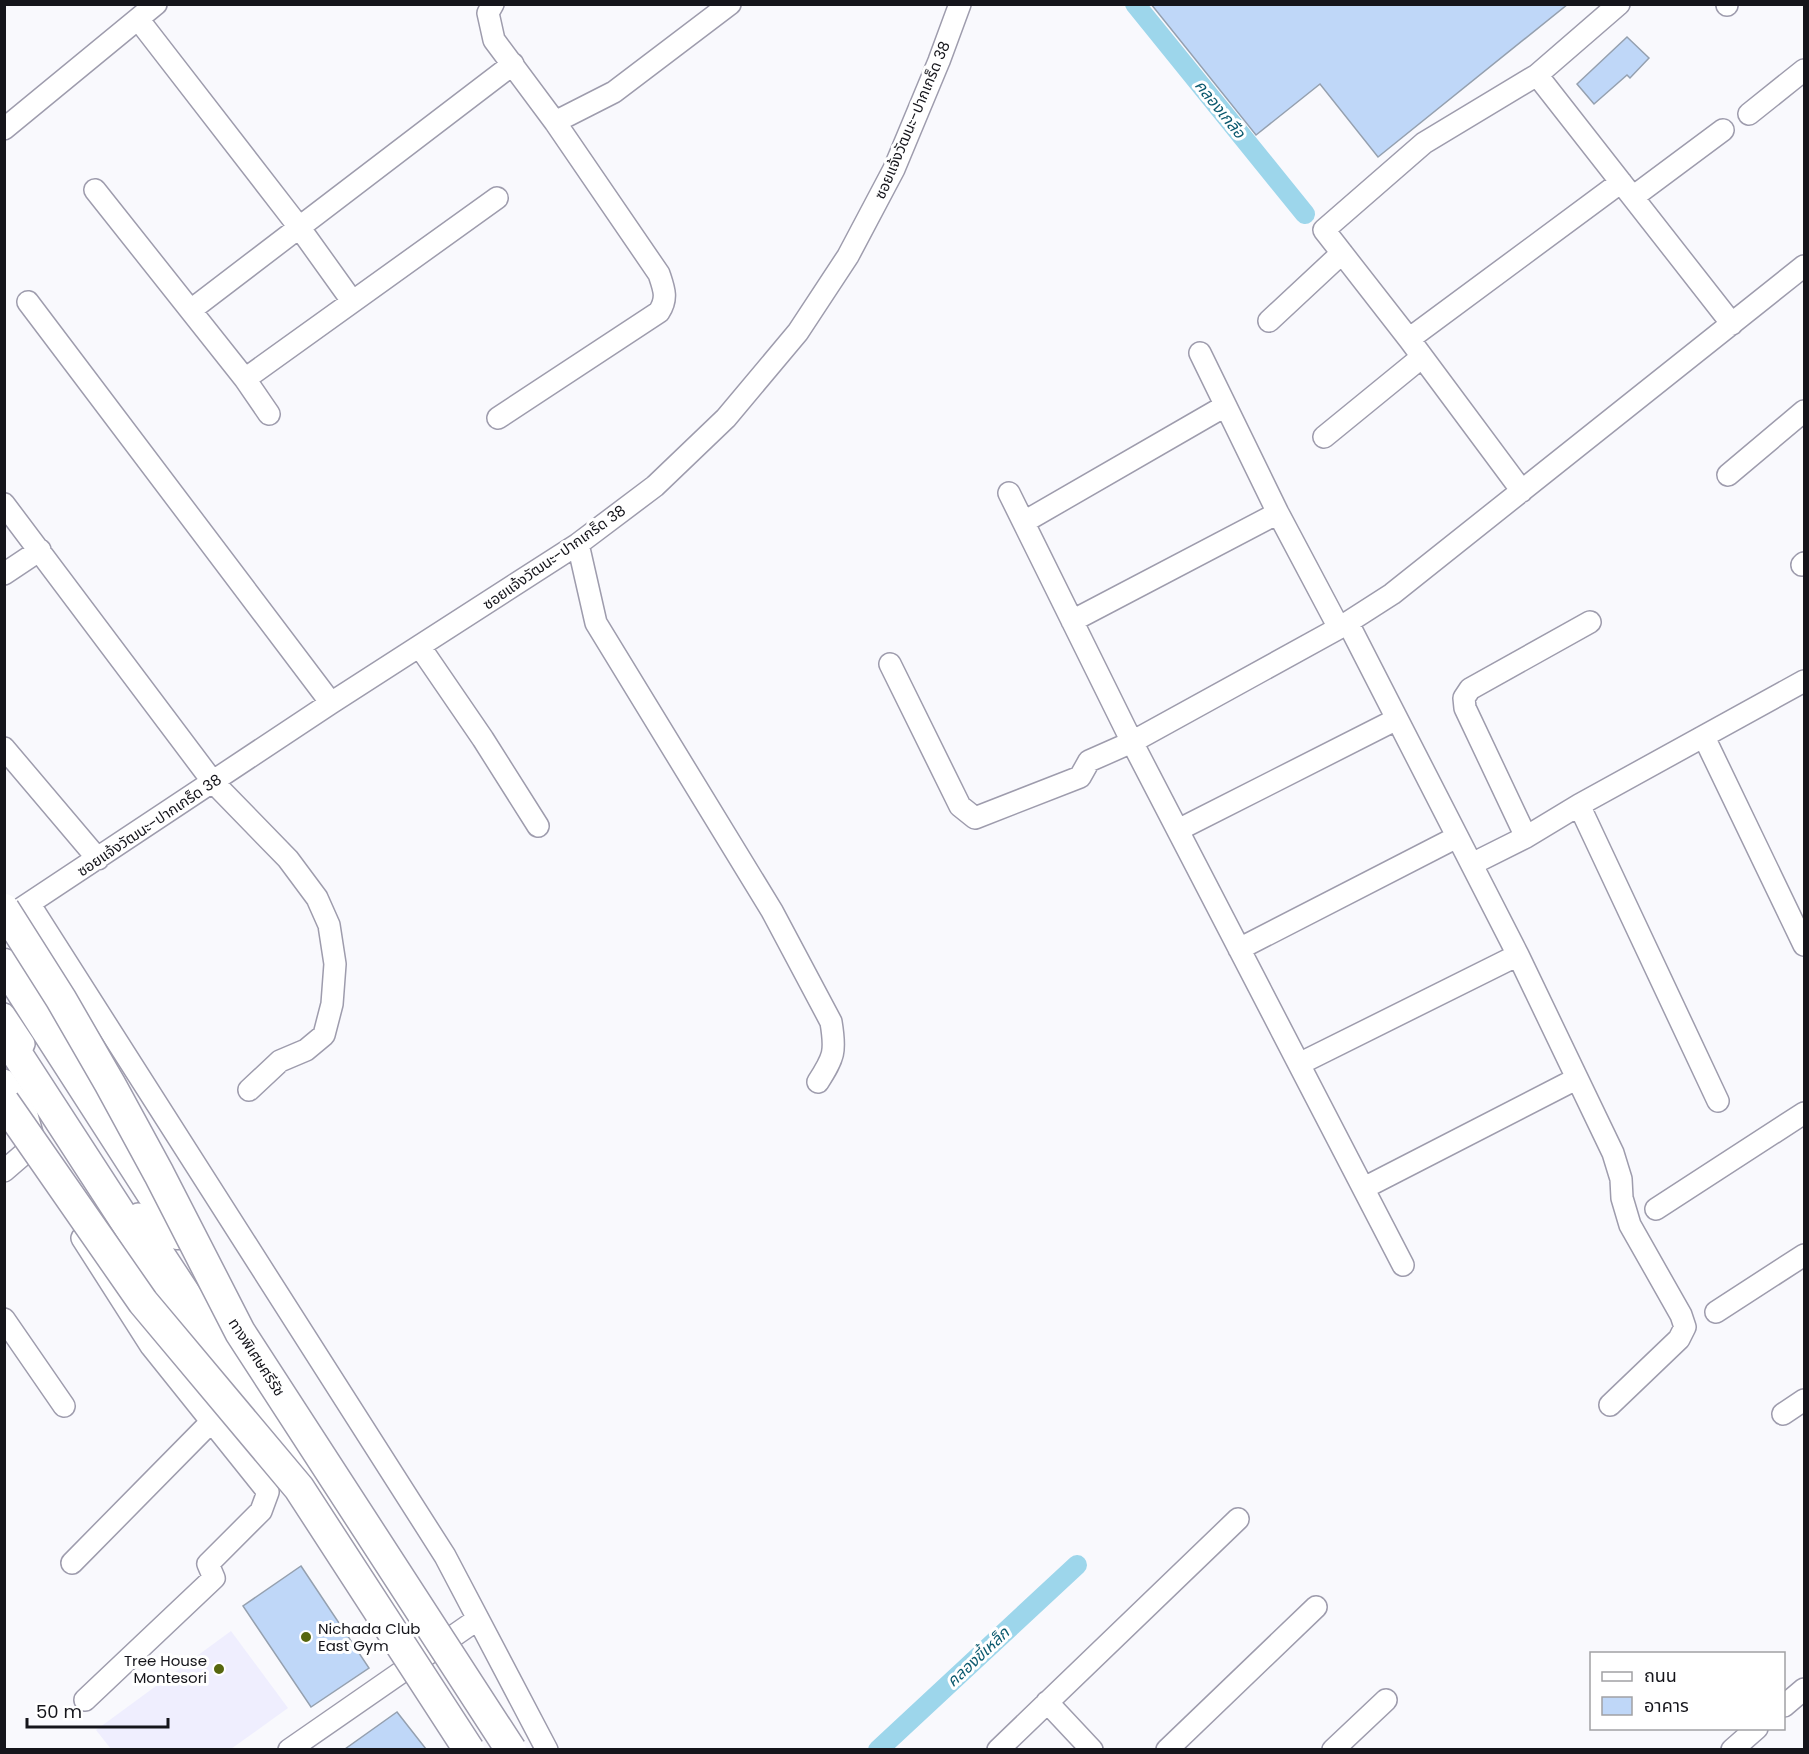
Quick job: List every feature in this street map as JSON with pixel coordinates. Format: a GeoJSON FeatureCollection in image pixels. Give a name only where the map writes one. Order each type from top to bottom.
{"type":"FeatureCollection","features":[{"type":"Feature","properties":{"kind":"highway"},"geometry":{"type":"LineString","coordinates":[[17,907],[61,999],[116,1094],[240,1332]]}},
{"type":"Feature","properties":{"kind":"highway","name":"ทางพิเศษศรีรัช"},"geometry":{"type":"LineString","coordinates":[[4,964],[511,1749]]}},
{"type":"Feature","properties":{"kind":"highway"},"geometry":{"type":"LineString","coordinates":[[4,1034],[469,1749]]}},
{"type":"Feature","properties":{"kind":"highway"},"geometry":{"type":"LineString","coordinates":[[4,1102],[144,1302],[299,1488]]}},
{"type":"Feature","properties":{"kind":"street"},"geometry":{"type":"LineString","coordinates":[[4,129],[156,4]]}},
{"type":"Feature","properties":{"kind":"street"},"geometry":{"type":"LineString","coordinates":[[493,4],[488,13],[494,40],[555,122],[659,274],[665,302],[659,312],[498,418]]}},
{"type":"Feature","properties":{"kind":"street"},"geometry":{"type":"LineString","coordinates":[[555,122],[614,92],[730,4]]}},
{"type":"Feature","properties":{"kind":"street","name":"ซอยแจ้งวัฒนะ-ปากเกร็ด 38"},"geometry":{"type":"LineString","coordinates":[[4,920],[17,907],[98,859],[331,703],[578,544],[655,486],[726,418],[798,332],[849,256],[894,169],[960,4]]}},
{"type":"Feature","properties":{"kind":"street"},"geometry":{"type":"LineString","coordinates":[[1522,491],[1409,339],[1324,230],[1424,143],[1537,75],[1619,4]]}},
{"type":"Feature","properties":{"kind":"street"},"geometry":{"type":"LineString","coordinates":[[138,19],[299,227],[352,301]]}},
{"type":"Feature","properties":{"kind":"street"},"geometry":{"type":"LineString","coordinates":[[191,310],[513,64]]}},
{"type":"Feature","properties":{"kind":"street"},"geometry":{"type":"LineString","coordinates":[[1749,114],[1804,70]]}},
{"type":"Feature","properties":{"kind":"street"},"geometry":{"type":"LineString","coordinates":[[1537,75],[1732,324]]}},
{"type":"Feature","properties":{"kind":"street"},"geometry":{"type":"LineString","coordinates":[[1409,339],[1627,189],[1723,130]]}},
{"type":"Feature","properties":{"kind":"street"},"geometry":{"type":"LineString","coordinates":[[95,190],[245,378],[269,414]]}},
{"type":"Feature","properties":{"kind":"street"},"geometry":{"type":"LineString","coordinates":[[245,378],[497,198]]}},
{"type":"Feature","properties":{"kind":"street"},"geometry":{"type":"LineString","coordinates":[[1269,321],[1342,253]]}},
{"type":"Feature","properties":{"kind":"street"},"geometry":{"type":"LineString","coordinates":[[890,664],[960,806],[975,818],[1080,777],[1089,761],[1132,742],[1344,625],[1392,594],[1804,266]]}},
{"type":"Feature","properties":{"kind":"street"},"geometry":{"type":"LineString","coordinates":[[28,302],[331,703]]}},
{"type":"Feature","properties":{"kind":"street"},"geometry":{"type":"LineString","coordinates":[[1200,353],[1278,513],[1397,719],[1518,955],[1612,1153],[1621,1179],[1622,1198],[1630,1226],[1681,1315],[1685,1327],[1679,1339],[1610,1405]]}},
{"type":"Feature","properties":{"kind":"street"},"geometry":{"type":"LineString","coordinates":[[1324,437],[1422,357]]}},
{"type":"Feature","properties":{"kind":"street"},"geometry":{"type":"LineString","coordinates":[[1024,522],[1226,406]]}},
{"type":"Feature","properties":{"kind":"street"},"geometry":{"type":"LineString","coordinates":[[1728,475],[1804,411]]}},
{"type":"Feature","properties":{"kind":"street"},"geometry":{"type":"LineString","coordinates":[[1009,493],[1132,742],[1403,1265]]}},
{"type":"Feature","properties":{"kind":"street"},"geometry":{"type":"LineString","coordinates":[[4,504],[213,782],[288,859],[317,898],[329,925],[335,964],[332,1004],[324,1035],[306,1050],[280,1061],[249,1090]]}},
{"type":"Feature","properties":{"kind":"street"},"geometry":{"type":"LineString","coordinates":[[1072,621],[1278,513]]}},
{"type":"Feature","properties":{"kind":"street"},"geometry":{"type":"LineString","coordinates":[[578,544],[596,623],[767,901],[831,1022],[834,1040],[832,1060],[818,1082]]}},
{"type":"Feature","properties":{"kind":"street"},"geometry":{"type":"LineString","coordinates":[[4,574],[40,550]]}},
{"type":"Feature","properties":{"kind":"street"},"geometry":{"type":"LineString","coordinates":[[1526,837],[1465,708],[1464,698],[1470,689],[1590,622]]}},
{"type":"Feature","properties":{"kind":"street"},"geometry":{"type":"LineString","coordinates":[[420,647],[483,739],[538,826]]}},
{"type":"Feature","properties":{"kind":"street"},"geometry":{"type":"LineString","coordinates":[[1472,864],[1526,837],[1579,805],[1804,681]]}},
{"type":"Feature","properties":{"kind":"street"},"geometry":{"type":"LineString","coordinates":[[1178,830],[1397,719]]}},
{"type":"Feature","properties":{"kind":"street"},"geometry":{"type":"LineString","coordinates":[[1704,737],[1804,945]]}},
{"type":"Feature","properties":{"kind":"street"},"geometry":{"type":"LineString","coordinates":[[4,748],[98,859]]}},
{"type":"Feature","properties":{"kind":"street"},"geometry":{"type":"LineString","coordinates":[[1579,805],[1719,1101]]}},
{"type":"Feature","properties":{"kind":"street"},"geometry":{"type":"LineString","coordinates":[[1239,949],[1457,837]]}},
{"type":"Feature","properties":{"kind":"street"},"geometry":{"type":"LineString","coordinates":[[17,907],[445,1556],[547,1749]]}},
{"type":"Feature","properties":{"kind":"street"},"geometry":{"type":"LineString","coordinates":[[1299,1064],[1518,955]]}},
{"type":"Feature","properties":{"kind":"street"},"geometry":{"type":"LineString","coordinates":[[4,1014],[245,1374],[421,1645]]}},
{"type":"Feature","properties":{"kind":"street"},"geometry":{"type":"LineString","coordinates":[[1364,1188],[1576,1079]]}},
{"type":"Feature","properties":{"kind":"street"},"geometry":{"type":"LineString","coordinates":[[4,1080],[27,1115],[33,1137],[26,1152],[4,1171]]}},
{"type":"Feature","properties":{"kind":"street"},"geometry":{"type":"LineString","coordinates":[[1656,1209],[1804,1113]]}},
{"type":"Feature","properties":{"kind":"street"},"geometry":{"type":"LineString","coordinates":[[26,1152],[151,1346],[268,1492],[261,1511],[208,1564],[214,1578],[85,1700]]}},
{"type":"Feature","properties":{"kind":"street"},"geometry":{"type":"LineString","coordinates":[[1716,1312],[1804,1256]]}},
{"type":"Feature","properties":{"kind":"street"},"geometry":{"type":"LineString","coordinates":[[4,1319],[13,1349],[64,1406]]}},
{"type":"Feature","properties":{"kind":"street"},"geometry":{"type":"LineString","coordinates":[[1783,1414],[1804,1400]]}},
{"type":"Feature","properties":{"kind":"street"},"geometry":{"type":"LineString","coordinates":[[72,1563],[211,1422]]}},
{"type":"Feature","properties":{"kind":"street"},"geometry":{"type":"LineString","coordinates":[[999,1749],[1238,1519]]}},
{"type":"Feature","properties":{"kind":"street"},"geometry":{"type":"LineString","coordinates":[[1167,1749],[1316,1607]]}},
{"type":"Feature","properties":{"kind":"street"},"geometry":{"type":"LineString","coordinates":[[289,1749],[478,1619]]}},
{"type":"Feature","properties":{"kind":"street"},"geometry":{"type":"LineString","coordinates":[[1785,1705],[1804,1689]]}},
{"type":"Feature","properties":{"kind":"street"},"geometry":{"type":"LineString","coordinates":[[1333,1749],[1386,1700]]}},
{"type":"Feature","properties":{"kind":"street"},"geometry":{"type":"LineString","coordinates":[[1047,1702],[1092,1749]]}},
{"type":"Feature","properties":{"kind":"street"},"geometry":{"type":"LineString","coordinates":[[1732,1749],[1755,1730]]}},
{"type":"Feature","properties":{"kind":"shaded area","name":"Tree House Montesori"},"geometry":{"type":"Polygon","coordinates":[[[231,1631],[288,1708],[231,1749],[111,1749],[96,1730],[231,1631]]]}},
{"type":"Feature","properties":{"kind":"building"},"geometry":{"type":"Polygon","coordinates":[[[1151,4],[1568,4],[1378,157],[1320,84],[1256,135],[1151,4]]]}},
{"type":"Feature","properties":{"kind":"building"},"geometry":{"type":"Polygon","coordinates":[[[1627,37],[1649,58],[1630,78],[1627,75],[1594,104],[1577,84],[1627,37]]]}},
{"type":"Feature","properties":{"kind":"building","name":"Nichada Club East Gym"},"geometry":{"type":"Polygon","coordinates":[[[301,1566],[369,1668],[311,1707],[243,1606],[301,1566]]]}},
{"type":"Feature","properties":{"kind":"building"},"geometry":{"type":"Polygon","coordinates":[[[397,1712],[426,1749],[345,1749],[397,1712]]]}},
{"type":"Feature","properties":{"kind":"waterway","name":"คลองเกลือ"},"geometry":{"type":"LineString","coordinates":[[1135,4],[1305,214]]}},
{"type":"Feature","properties":{"kind":"waterway","name":"คลองขี้เหล็ก"},"geometry":{"type":"LineString","coordinates":[[878,1750],[1077,1565]]}},
{"type":"Feature","properties":{"kind":"place","name":"Nichada Club East Gym"},"geometry":{"type":"Point","coordinates":[306,1637]}},
{"type":"Feature","properties":{"kind":"place","name":"Tree House Montesori"},"geometry":{"type":"Point","coordinates":[219,1669]}}]}
